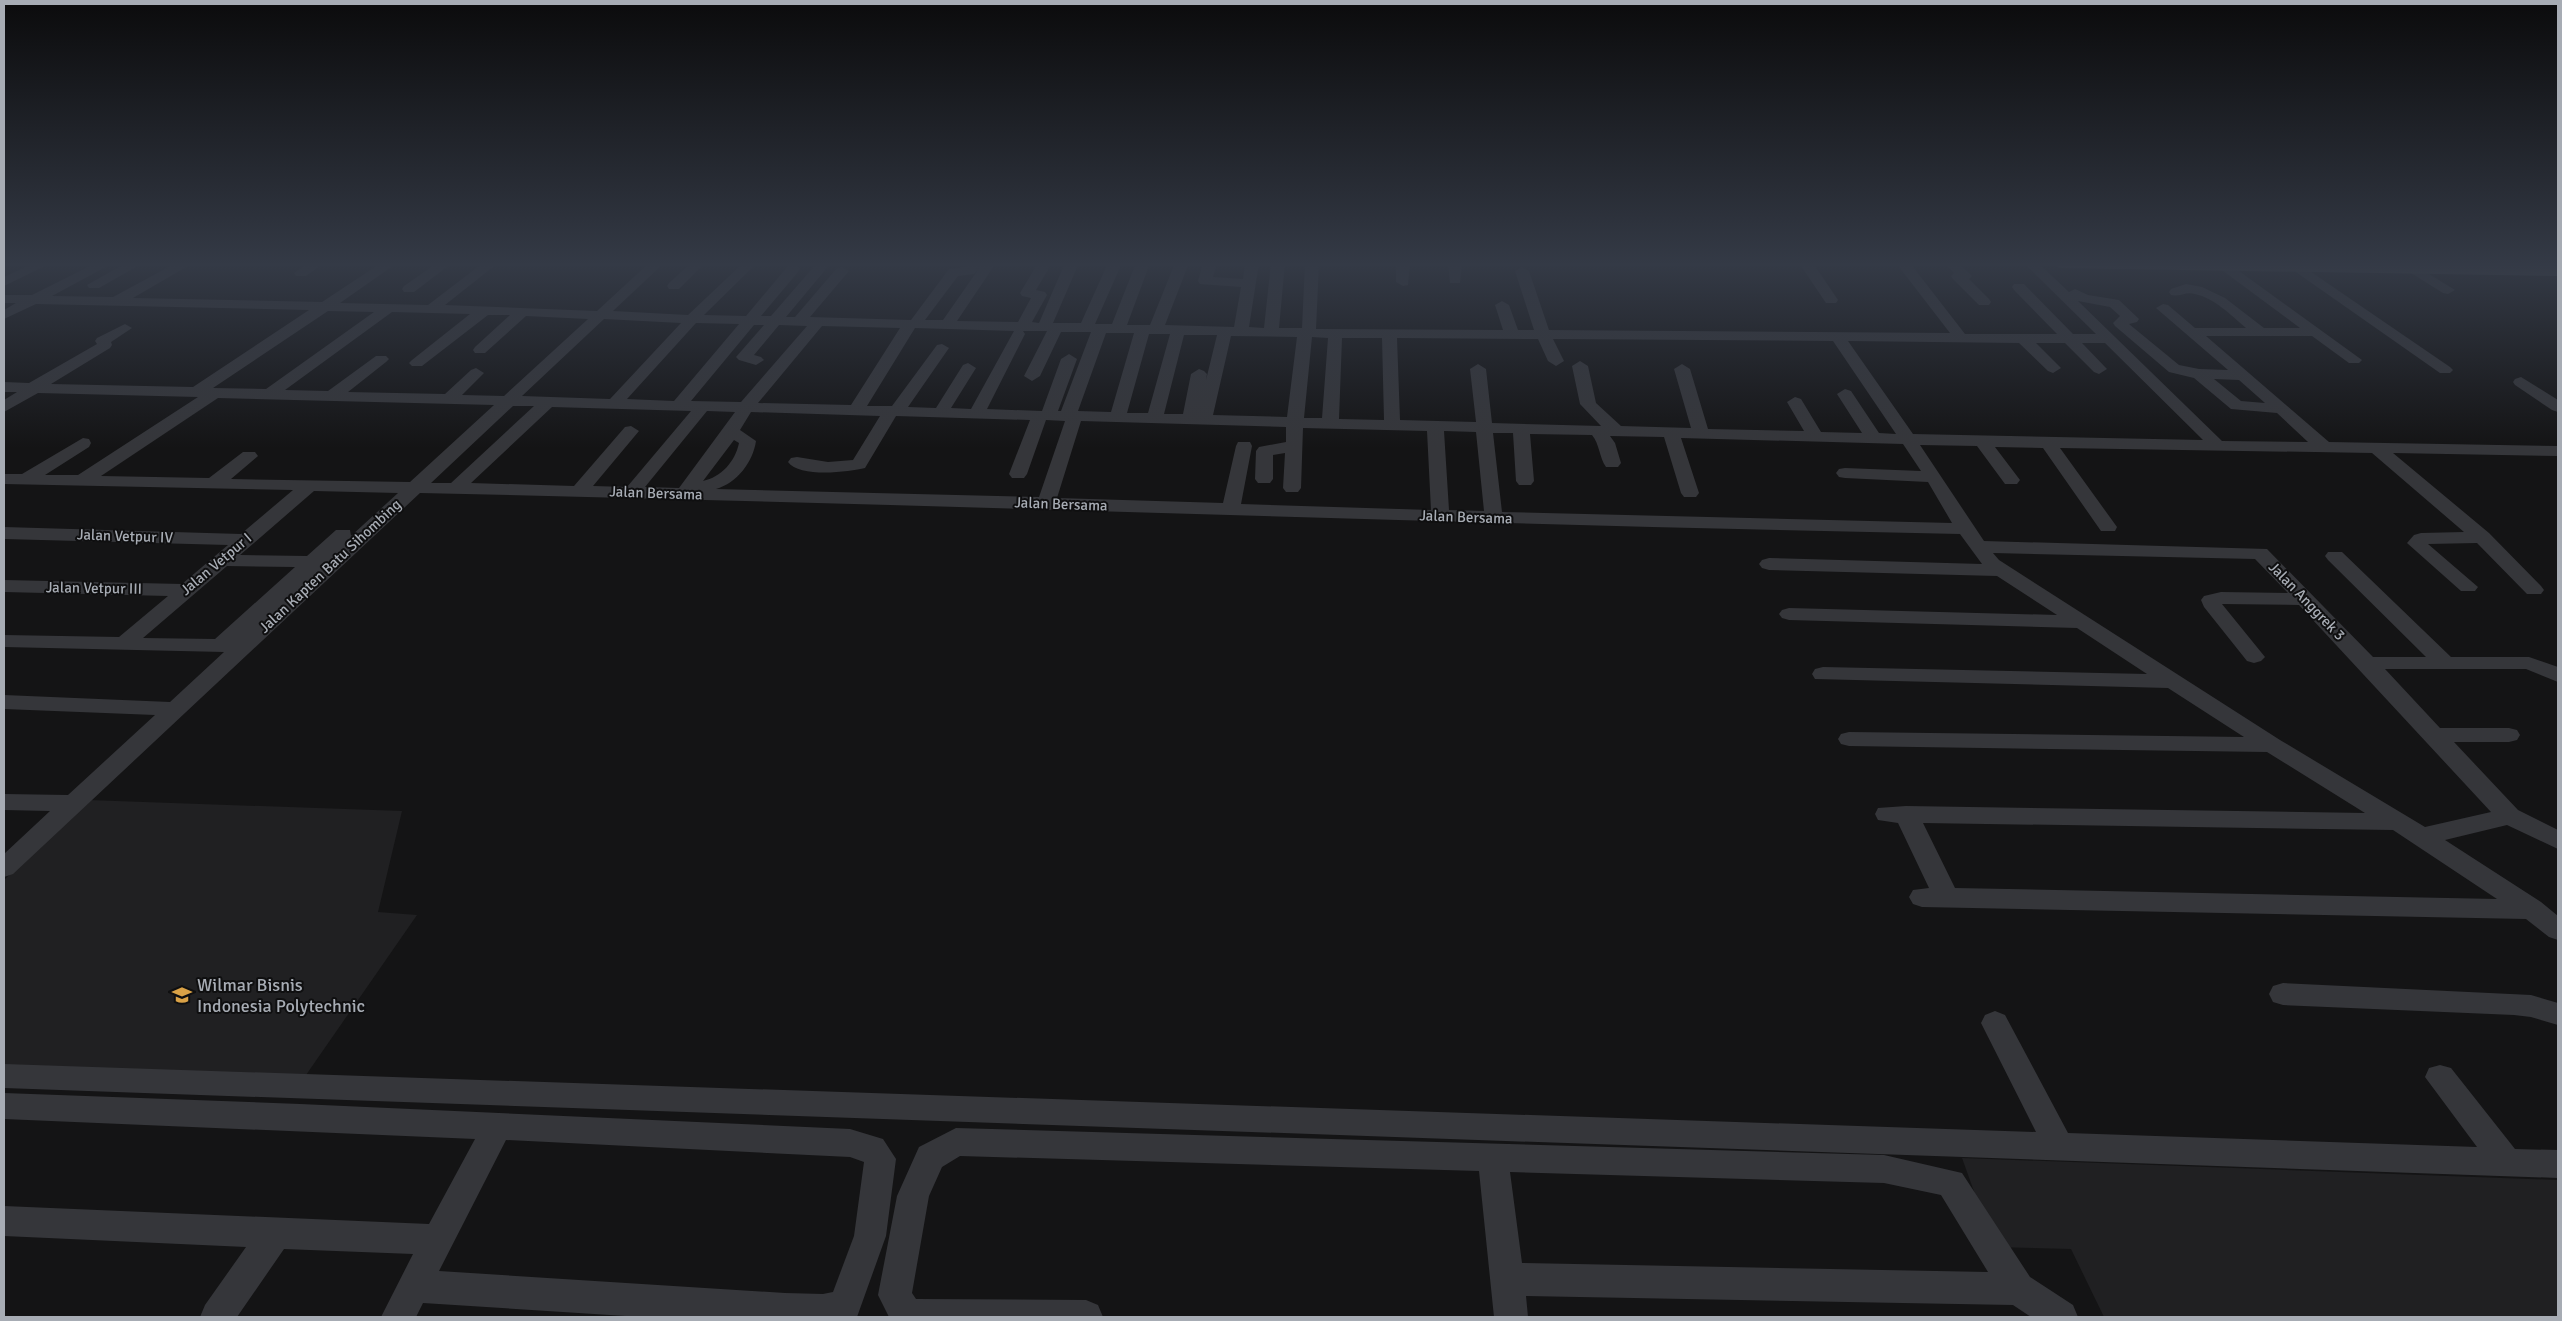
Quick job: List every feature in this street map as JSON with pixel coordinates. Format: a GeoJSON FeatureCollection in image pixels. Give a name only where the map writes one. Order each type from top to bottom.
{"type":"FeatureCollection","features":[{"type":"Feature","properties":{"kind":"street"},"geometry":{"type":"LineString","coordinates":[[195,393],[300,325]]}},
{"type":"Feature","properties":{"kind":"street"},"geometry":{"type":"LineString","coordinates":[[268,395],[366,325]]}},
{"type":"Feature","properties":{"kind":"street"},"geometry":{"type":"LineString","coordinates":[[417,363],[466,325]]}},
{"type":"Feature","properties":{"kind":"street"},"geometry":{"type":"LineString","coordinates":[[480,350],[508,325]]}},
{"type":"Feature","properties":{"kind":"street","name":"Jalan Kapten Batu Sihombing"},"geometry":{"type":"LineString","coordinates":[[4,868],[243,646],[406,486],[508,401],[590,325]]}},
{"type":"Feature","properties":{"kind":"street"},"geometry":{"type":"LineString","coordinates":[[615,403],[687,325]]}},
{"type":"Feature","properties":{"kind":"street"},"geometry":{"type":"LineString","coordinates":[[679,405],[746,325]]}},
{"type":"Feature","properties":{"kind":"street"},"geometry":{"type":"LineString","coordinates":[[756,360],[744,357],[769,325]]}},
{"type":"Feature","properties":{"kind":"street"},"geometry":{"type":"LineString","coordinates":[[685,492],[731,432],[746,407],[816,325]]}},
{"type":"Feature","properties":{"kind":"street"},"geometry":{"type":"LineString","coordinates":[[856,410],[912,325]]}},
{"type":"Feature","properties":{"kind":"street"},"geometry":{"type":"LineString","coordinates":[[935,325],[1020,330],[1050,327],[1307,333],[2108,339]]}},
{"type":"Feature","properties":{"kind":"street"},"geometry":{"type":"LineString","coordinates":[[977,412],[1023,325]]}},
{"type":"Feature","properties":{"kind":"street"},"geometry":{"type":"LineString","coordinates":[[1046,503],[1072,415],[1094,325]]}},
{"type":"Feature","properties":{"kind":"street"},"geometry":{"type":"LineString","coordinates":[[1118,417],[1152,325]]}},
{"type":"Feature","properties":{"kind":"street"},"geometry":{"type":"LineString","coordinates":[[1241,331],[1242,325]]}},
{"type":"Feature","properties":{"kind":"street"},"geometry":{"type":"LineString","coordinates":[[1270,332],[1271,325]]}},
{"type":"Feature","properties":{"kind":"street"},"geometry":{"type":"LineString","coordinates":[[1292,488],[1295,421],[1308,325]]}},
{"type":"Feature","properties":{"kind":"street"},"geometry":{"type":"LineString","coordinates":[[1502,325],[1502,334]]}},
{"type":"Feature","properties":{"kind":"street"},"geometry":{"type":"LineString","coordinates":[[1540,325],[1556,361]]}},
{"type":"Feature","properties":{"kind":"street"},"geometry":{"type":"LineString","coordinates":[[1951,325],[1962,338]]}},
{"type":"Feature","properties":{"kind":"street"},"geometry":{"type":"LineString","coordinates":[[2056,325],[2099,368]]}},
{"type":"Feature","properties":{"kind":"street"},"geometry":{"type":"LineString","coordinates":[[2093,325],[2219,447]]}},
{"type":"Feature","properties":{"kind":"street"},"geometry":{"type":"LineString","coordinates":[[2121,325],[2171,367],[2199,374],[2243,375]]}},
{"type":"Feature","properties":{"kind":"street"},"geometry":{"type":"LineString","coordinates":[[2182,325],[2243,375],[2325,448]]}},
{"type":"Feature","properties":{"kind":"street"},"geometry":{"type":"LineString","coordinates":[[2250,325],[2260,332]]}},
{"type":"Feature","properties":{"kind":"street"},"geometry":{"type":"LineString","coordinates":[[2305,325],[2354,360]]}},
{"type":"Feature","properties":{"kind":"street"},"geometry":{"type":"LineString","coordinates":[[2380,325],[2445,370]]}},
{"type":"Feature","properties":{"kind":"street"},"geometry":{"type":"LineString","coordinates":[[1032,376],[1050,327]]}},
{"type":"Feature","properties":{"kind":"street"},"geometry":{"type":"LineString","coordinates":[[4,407],[105,345],[102,341],[125,328]]}},
{"type":"Feature","properties":{"kind":"street"},"geometry":{"type":"LineString","coordinates":[[1155,418],[1178,330]]}},
{"type":"Feature","properties":{"kind":"street"},"geometry":{"type":"LineString","coordinates":[[1197,419],[1224,331]]}},
{"type":"Feature","properties":{"kind":"street"},"geometry":{"type":"LineString","coordinates":[[2191,332],[2315,332]]}},
{"type":"Feature","properties":{"kind":"street"},"geometry":{"type":"LineString","coordinates":[[1330,422],[1334,382],[1335,333]]}},
{"type":"Feature","properties":{"kind":"street"},"geometry":{"type":"LineString","coordinates":[[1389,333],[1392,424]]}},
{"type":"Feature","properties":{"kind":"street"},"geometry":{"type":"LineString","coordinates":[[1837,337],[1934,477],[1965,529],[1985,557],[2000,570],[2272,745],[2399,822],[2532,909],[2558,930]]}},
{"type":"Feature","properties":{"kind":"street"},"geometry":{"type":"LineString","coordinates":[[2024,339],[2053,368]]}},
{"type":"Feature","properties":{"kind":"street"},"geometry":{"type":"LineString","coordinates":[[251,394],[326,343]]}},
{"type":"Feature","properties":{"kind":"street"},"geometry":{"type":"LineString","coordinates":[[797,462],[815,466],[850,466],[859,464],[894,411],[942,348]]}},
{"type":"Feature","properties":{"kind":"street"},"geometry":{"type":"LineString","coordinates":[[324,396],[381,359]]}},
{"type":"Feature","properties":{"kind":"street"},"geometry":{"type":"LineString","coordinates":[[1018,474],[1068,359]]}},
{"type":"Feature","properties":{"kind":"street"},"geometry":{"type":"LineString","coordinates":[[324,396],[354,365]]}},
{"type":"Feature","properties":{"kind":"street"},"geometry":{"type":"LineString","coordinates":[[1580,366],[1588,404],[1606,431],[1612,463]]}},
{"type":"Feature","properties":{"kind":"street"},"geometry":{"type":"LineString","coordinates":[[941,412],[968,368]]}},
{"type":"Feature","properties":{"kind":"street"},"geometry":{"type":"LineString","coordinates":[[1682,368],[1700,433]]}},
{"type":"Feature","properties":{"kind":"street"},"geometry":{"type":"LineString","coordinates":[[1478,369],[1494,518]]}},
{"type":"Feature","properties":{"kind":"street"},"geometry":{"type":"LineString","coordinates":[[449,399],[476,373]]}},
{"type":"Feature","properties":{"kind":"street"},"geometry":{"type":"LineString","coordinates":[[1197,419],[1198,374]]}},
{"type":"Feature","properties":{"kind":"street"},"geometry":{"type":"LineString","coordinates":[[2199,374],[2237,406],[2282,409]]}},
{"type":"Feature","properties":{"kind":"street"},"geometry":{"type":"LineString","coordinates":[[2521,382],[2558,406]]}},
{"type":"Feature","properties":{"kind":"street"},"geometry":{"type":"LineString","coordinates":[[4,387],[213,394],[977,412],[2048,443],[2558,451]]}},
{"type":"Feature","properties":{"kind":"street"},"geometry":{"type":"LineString","coordinates":[[83,480],[213,394]]}},
{"type":"Feature","properties":{"kind":"street"},"geometry":{"type":"LineString","coordinates":[[1845,394],[1874,438]]}},
{"type":"Feature","properties":{"kind":"street"},"geometry":{"type":"LineString","coordinates":[[457,487],[548,402]]}},
{"type":"Feature","properties":{"kind":"street"},"geometry":{"type":"LineString","coordinates":[[1795,402],[1816,436]]}},
{"type":"Feature","properties":{"kind":"street"},"geometry":{"type":"LineString","coordinates":[[632,492],[704,406]]}},
{"type":"Feature","properties":{"kind":"street"},"geometry":{"type":"LineString","coordinates":[[1435,425],[1440,516]]}},
{"type":"Feature","properties":{"kind":"street"},"geometry":{"type":"LineString","coordinates":[[1521,428],[1525,481]]}},
{"type":"Feature","properties":{"kind":"street"},"geometry":{"type":"LineString","coordinates":[[579,491],[631,431]]}},
{"type":"Feature","properties":{"kind":"street"},"geometry":{"type":"LineString","coordinates":[[685,492],[723,481],[734,468],[746,451],[748,442],[731,432]]}},
{"type":"Feature","properties":{"kind":"street"},"geometry":{"type":"LineString","coordinates":[[1670,433],[1690,493]]}},
{"type":"Feature","properties":{"kind":"street"},"geometry":{"type":"LineString","coordinates":[[1982,441],[2010,480]]}},
{"type":"Feature","properties":{"kind":"street"},"geometry":{"type":"LineString","coordinates":[[4,493],[83,443]]}},
{"type":"Feature","properties":{"kind":"street"},"geometry":{"type":"LineString","coordinates":[[2048,443],[2108,527]]}},
{"type":"Feature","properties":{"kind":"street"},"geometry":{"type":"LineString","coordinates":[[1231,510],[1244,446]]}},
{"type":"Feature","properties":{"kind":"street"},"geometry":{"type":"LineString","coordinates":[[1264,479],[1265,451],[1294,446]]}},
{"type":"Feature","properties":{"kind":"street"},"geometry":{"type":"LineString","coordinates":[[2377,449],[2482,537],[2534,590]]}},
{"type":"Feature","properties":{"kind":"street"},"geometry":{"type":"LineString","coordinates":[[214,483],[249,456]]}},
{"type":"Feature","properties":{"kind":"street"},"geometry":{"type":"LineString","coordinates":[[1845,473],[1934,477]]}},
{"type":"Feature","properties":{"kind":"street","name":"Jalan Bersama"},"geometry":{"type":"LineString","coordinates":[[4,479],[685,492],[1494,518],[1965,529]]}},
{"type":"Feature","properties":{"kind":"street","name":"Jalan Vetpur I"},"geometry":{"type":"LineString","coordinates":[[123,644],[308,486]]}},
{"type":"Feature","properties":{"kind":"street"},"geometry":{"type":"LineString","coordinates":[[220,646],[312,562],[406,486]]}},
{"type":"Feature","properties":{"kind":"street","name":"Jalan Vetpur IV"},"geometry":{"type":"LineString","coordinates":[[4,533],[246,540]]}},
{"type":"Feature","properties":{"kind":"street"},"geometry":{"type":"LineString","coordinates":[[2468,587],[2416,543],[2421,539],[2428,538],[2482,537]]}},
{"type":"Feature","properties":{"kind":"street","name":"Jalan Anggrek 3"},"geometry":{"type":"LineString","coordinates":[[1979,547],[2252,552],[2264,555],[2509,816],[2558,840]]}},
{"type":"Feature","properties":{"kind":"street"},"geometry":{"type":"LineString","coordinates":[[2335,556],[2445,663]]}},
{"type":"Feature","properties":{"kind":"street"},"geometry":{"type":"LineString","coordinates":[[221,560],[312,562]]}},
{"type":"Feature","properties":{"kind":"street"},"geometry":{"type":"LineString","coordinates":[[1769,564],[2000,570]]}},
{"type":"Feature","properties":{"kind":"street","name":"Jalan Vetpur III"},"geometry":{"type":"LineString","coordinates":[[7,589],[184,590]]}},
{"type":"Feature","properties":{"kind":"street"},"geometry":{"type":"LineString","coordinates":[[2254,657],[2210,603],[2211,600],[2221,598],[2304,599]]}},
{"type":"Feature","properties":{"kind":"street"},"geometry":{"type":"LineString","coordinates":[[1789,614],[2081,622]]}},
{"type":"Feature","properties":{"kind":"street"},"geometry":{"type":"LineString","coordinates":[[4,641],[243,646]]}},
{"type":"Feature","properties":{"kind":"street"},"geometry":{"type":"LineString","coordinates":[[2367,663],[2529,664],[2539,665],[2558,675]]}},
{"type":"Feature","properties":{"kind":"street"},"geometry":{"type":"LineString","coordinates":[[1823,674],[2173,681]]}},
{"type":"Feature","properties":{"kind":"street"},"geometry":{"type":"LineString","coordinates":[[4,702],[176,709]]}},
{"type":"Feature","properties":{"kind":"street"},"geometry":{"type":"LineString","coordinates":[[2434,736],[2509,735]]}},
{"type":"Feature","properties":{"kind":"street"},"geometry":{"type":"LineString","coordinates":[[1849,738],[2272,745]]}},
{"type":"Feature","properties":{"kind":"street"},"geometry":{"type":"LineString","coordinates":[[4,802],[74,803]]}},
{"type":"Feature","properties":{"kind":"street"},"geometry":{"type":"LineString","coordinates":[[2399,822],[1896,814],[1934,897],[2532,909]]}},
{"type":"Feature","properties":{"kind":"street"},"geometry":{"type":"LineString","coordinates":[[2422,837],[2509,816]]}},
{"type":"Feature","properties":{"kind":"street"},"geometry":{"type":"LineString","coordinates":[[2283,994],[2514,1004],[2531,1006],[2558,1014]]}},
{"type":"Feature","properties":{"kind":"street"},"geometry":{"type":"LineString","coordinates":[[1995,1023],[2059,1147]]}},
{"type":"Feature","properties":{"kind":"street"},"geometry":{"type":"LineString","coordinates":[[4,1076],[2558,1164]]}},
{"type":"Feature","properties":{"kind":"street"},"geometry":{"type":"LineString","coordinates":[[2440,1077],[2506,1162]]}},
{"type":"Feature","properties":{"kind":"street"},"geometry":{"type":"LineString","coordinates":[[4,1106],[850,1143],[872,1149],[880,1159],[870,1236],[845,1306],[823,1310],[785,1310],[415,1286]]}},
{"type":"Feature","properties":{"kind":"street"},"geometry":{"type":"LineString","coordinates":[[398,1317],[497,1127]]}},
{"type":"Feature","properties":{"kind":"street"},"geometry":{"type":"LineString","coordinates":[[1086,1317],[907,1316],[895,1295],[898,1268],[913,1196],[930,1156],[956,1142],[1884,1170],[1951,1182],[2018,1289],[2061,1317]]}},
{"type":"Feature","properties":{"kind":"street"},"geometry":{"type":"LineString","coordinates":[[1493,1159],[1512,1317]]}},
{"type":"Feature","properties":{"kind":"street"},"geometry":{"type":"LineString","coordinates":[[4,1221],[438,1240]]}},
{"type":"Feature","properties":{"kind":"street"},"geometry":{"type":"LineString","coordinates":[[217,1317],[276,1232]]}},
{"type":"Feature","properties":{"kind":"street"},"geometry":{"type":"LineString","coordinates":[[1507,1279],[2018,1289]]}},
{"type":"Feature","properties":{"kind":"shaded area","name":"Wilmar Bisnis Indonesia Polytechnic"},"geometry":{"type":"Polygon","coordinates":[[[88,800],[402,811],[378,912],[417,915],[297,1088],[4,1075],[4,880],[88,800]]]}},
{"type":"Feature","properties":{"kind":"shaded area"},"geometry":{"type":"Polygon","coordinates":[[[1962,1158],[2558,1180],[2558,1317],[2104,1317],[2071,1249],[1994,1247],[1962,1158]]]}},
{"type":"Feature","properties":{"kind":"place","name":"Wilmar Bisnis Indonesia Polytechnic"},"geometry":{"type":"Point","coordinates":[182,995]}}]}
